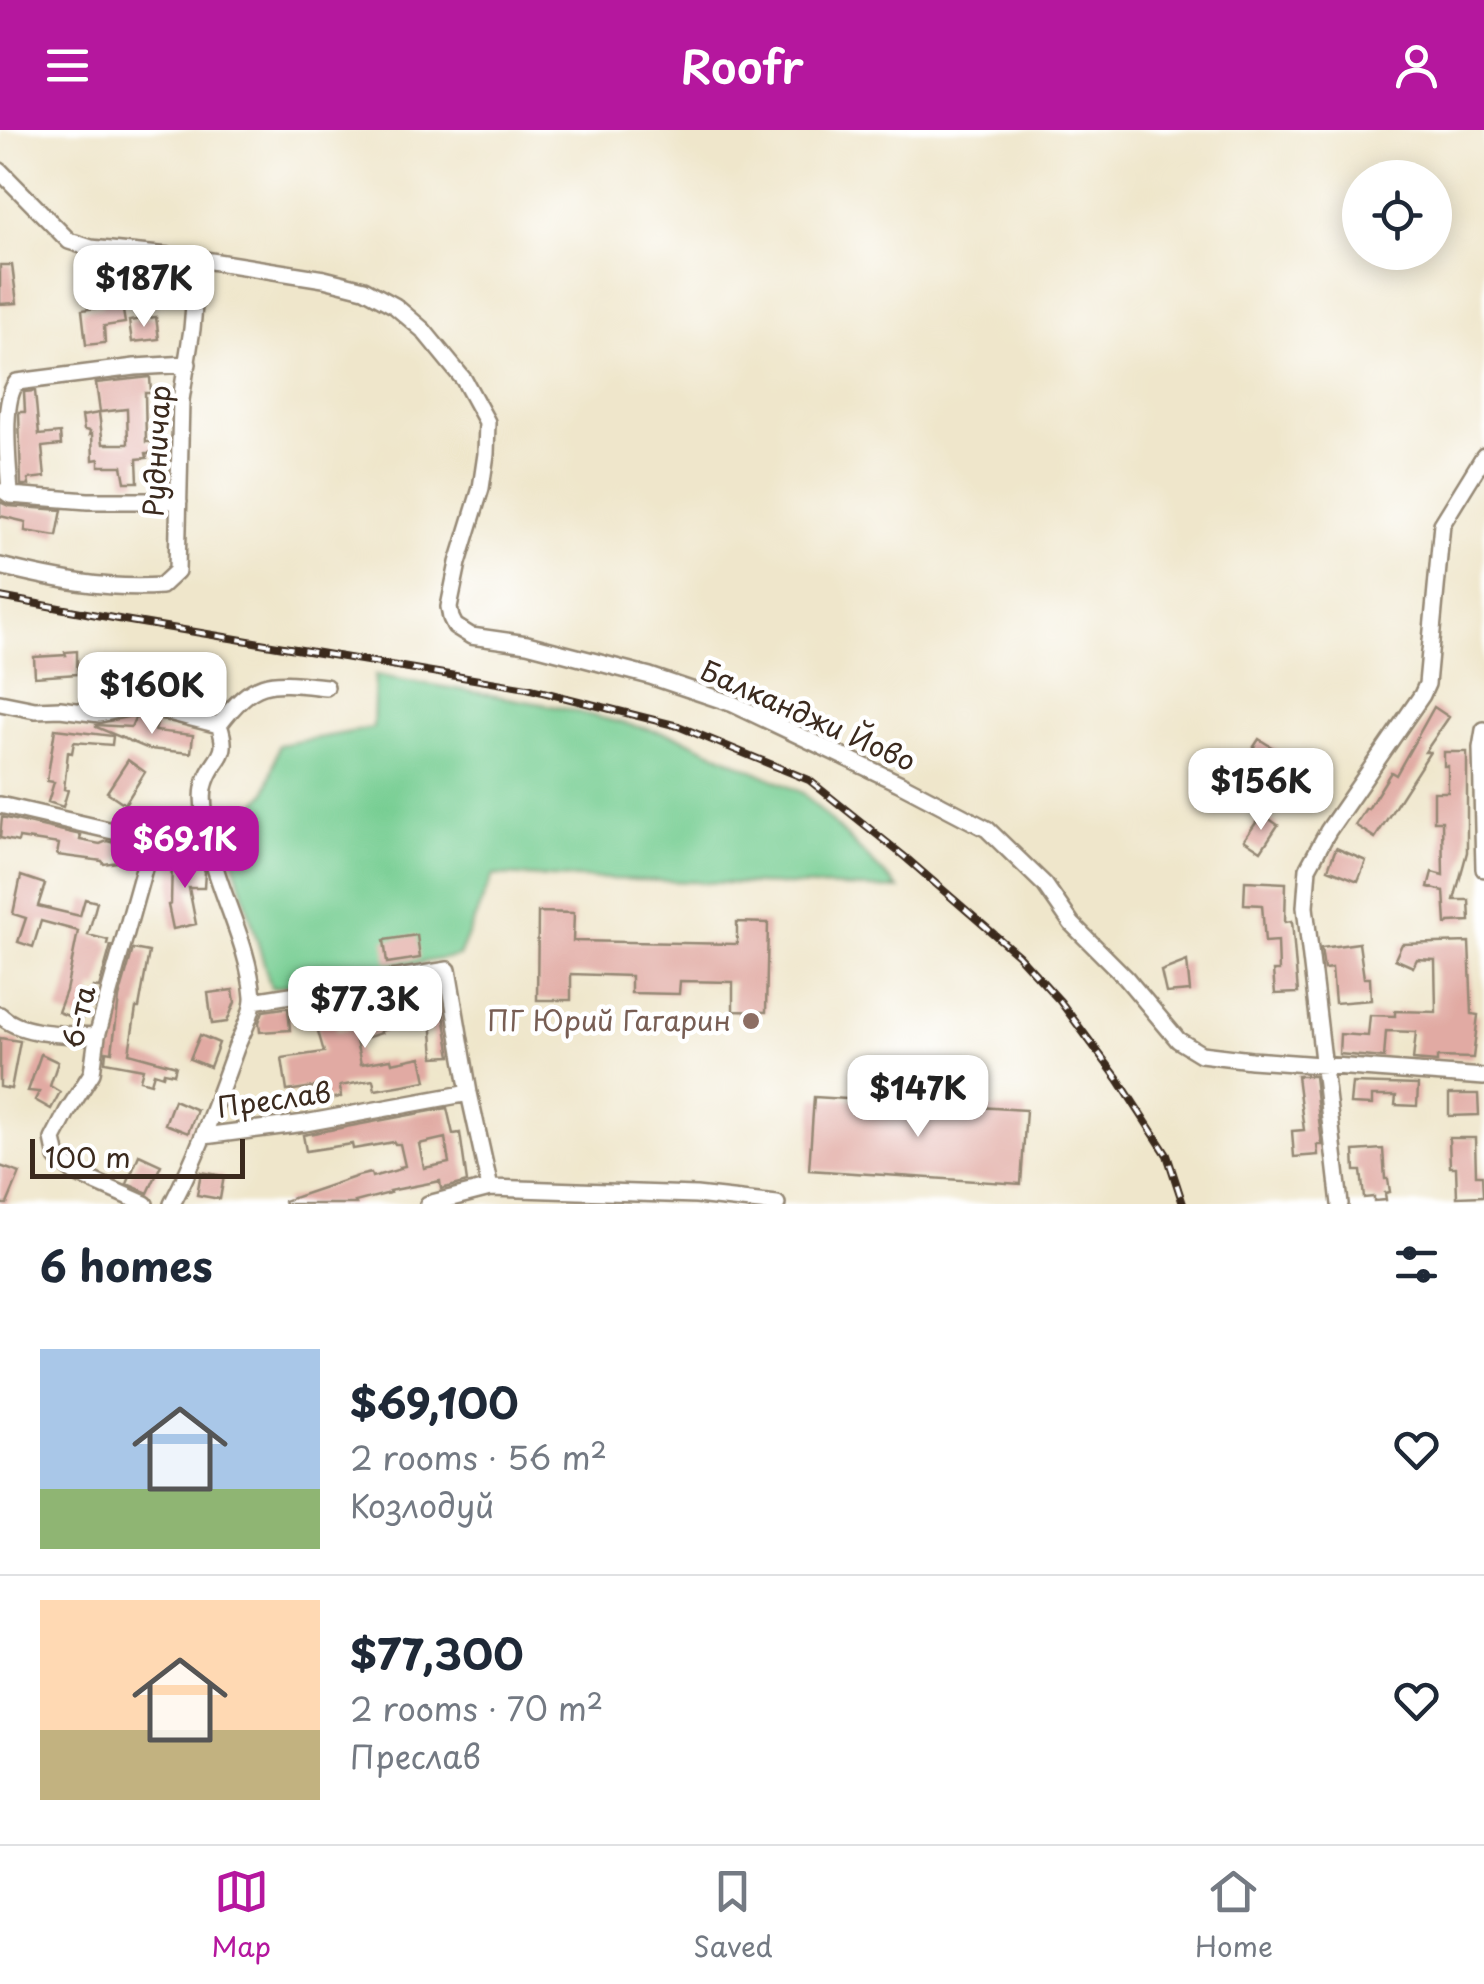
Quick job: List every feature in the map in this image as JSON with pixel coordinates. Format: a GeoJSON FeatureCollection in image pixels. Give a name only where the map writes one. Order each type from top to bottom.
{"type":"FeatureCollection","features":[{"type":"Feature","properties":{"kind":"street"},"geometry":{"type":"LineString","coordinates":[[0,171],[70,241],[91,248],[198,259]]}},
{"type":"Feature","properties":{"kind":"street","name":"Рудничар"},"geometry":{"type":"LineString","coordinates":[[0,566],[82,584],[133,588],[161,586],[176,570],[181,400],[198,259]]}},
{"type":"Feature","properties":{"kind":"street","name":"Балканджи Йово"},"geometry":{"type":"LineString","coordinates":[[198,259],[364,289],[395,306],[422,330],[464,380],[487,422],[481,488],[449,607],[456,626],[470,636],[545,648],[650,676],[733,704],[987,829],[1046,885],[1072,924],[1126,978],[1178,1040],[1201,1054],[1484,1077]]}},
{"type":"Feature","properties":{"kind":"street"},"geometry":{"type":"LineString","coordinates":[[179,501],[88,501],[5,492],[8,398],[17,382],[188,364]]}},
{"type":"Feature","properties":{"kind":"street"},"geometry":{"type":"LineString","coordinates":[[1340,1204],[1305,907],[1308,868],[1328,831],[1422,696],[1427,684],[1442,524],[1484,456]]}},
{"type":"Feature","properties":{"kind":"street"},"geometry":{"type":"LineString","coordinates":[[219,726],[255,688],[274,682],[326,687]]}},
{"type":"Feature","properties":{"kind":"street"},"geometry":{"type":"LineString","coordinates":[[0,703],[35,710],[100,714],[141,704],[219,726]]}},
{"type":"Feature","properties":{"kind":"street"},"geometry":{"type":"LineString","coordinates":[[172,1204],[204,1136],[254,1001],[238,926],[206,831],[206,780],[225,741],[219,726]]}},
{"type":"Feature","properties":{"kind":"street"},"geometry":{"type":"LineString","coordinates":[[1484,730],[1484,869]]}},
{"type":"Feature","properties":{"kind":"street"},"geometry":{"type":"LineString","coordinates":[[0,805],[152,840],[209,838]]}},
{"type":"Feature","properties":{"kind":"street","name":"6-та"},"geometry":{"type":"LineString","coordinates":[[145,1204],[75,1173],[57,1158],[53,1140],[92,1073],[97,1036],[152,840]]}},
{"type":"Feature","properties":{"kind":"street"},"geometry":{"type":"LineString","coordinates":[[254,1001],[448,970],[490,1188]]}},
{"type":"Feature","properties":{"kind":"street"},"geometry":{"type":"LineString","coordinates":[[0,1016],[8,1023],[42,1032],[97,1036]]}},
{"type":"Feature","properties":{"kind":"street","name":"Преслав"},"geometry":{"type":"LineString","coordinates":[[204,1136],[470,1092]]}},
{"type":"Feature","properties":{"kind":"street"},"geometry":{"type":"LineString","coordinates":[[428,1204],[490,1188],[777,1204]]}},
{"type":"Feature","properties":{"kind":"green space"},"geometry":{"type":"Polygon","coordinates":[[[375,675],[548,705],[680,737],[803,793],[899,889],[493,875],[459,956],[271,988],[226,833],[266,793],[279,745],[373,728],[375,675]]]}},
{"type":"Feature","properties":{"kind":"building"},"geometry":{"type":"Polygon","coordinates":[[[0,265],[12,265],[17,303],[0,304],[0,265]]]}},
{"type":"Feature","properties":{"kind":"building"},"geometry":{"type":"Polygon","coordinates":[[[121,299],[125,323],[104,326],[105,343],[86,345],[82,310],[121,299]]]}},
{"type":"Feature","properties":{"kind":"building"},"geometry":{"type":"Polygon","coordinates":[[[156,317],[159,339],[132,342],[129,321],[156,317]]]}},
{"type":"Feature","properties":{"kind":"building"},"geometry":{"type":"Polygon","coordinates":[[[150,377],[151,393],[145,393],[146,442],[154,442],[155,453],[137,459],[138,482],[125,482],[122,466],[99,466],[99,459],[93,460],[92,434],[84,430],[82,416],[99,413],[103,444],[128,444],[127,409],[100,412],[96,383],[150,377]]]}},
{"type":"Feature","properties":{"kind":"building"},"geometry":{"type":"Polygon","coordinates":[[[35,391],[39,435],[60,433],[61,445],[42,447],[45,477],[28,479],[29,485],[21,485],[19,412],[25,412],[24,392],[35,391]]]}},
{"type":"Feature","properties":{"kind":"building"},"geometry":{"type":"Polygon","coordinates":[[[0,502],[62,510],[57,536],[25,531],[26,522],[0,516],[0,502]]]}},
{"type":"Feature","properties":{"kind":"building"},"geometry":{"type":"Polygon","coordinates":[[[77,651],[77,674],[35,677],[34,657],[77,651]]]}},
{"type":"Feature","properties":{"kind":"building"},"geometry":{"type":"Polygon","coordinates":[[[1434,707],[1449,717],[1375,838],[1355,825],[1391,772],[1396,775],[1434,707]]]}},
{"type":"Feature","properties":{"kind":"building"},"geometry":{"type":"Polygon","coordinates":[[[135,718],[157,724],[155,731],[193,735],[191,753],[149,749],[96,727],[131,727],[135,718]]]}},
{"type":"Feature","properties":{"kind":"building"},"geometry":{"type":"Polygon","coordinates":[[[55,729],[113,736],[112,745],[74,742],[72,753],[68,752],[64,789],[68,790],[63,807],[48,802],[54,782],[47,781],[55,729]]]}},
{"type":"Feature","properties":{"kind":"building"},"geometry":{"type":"Polygon","coordinates":[[[1259,739],[1278,751],[1263,771],[1246,759],[1259,739]]]}},
{"type":"Feature","properties":{"kind":"building"},"geometry":{"type":"Polygon","coordinates":[[[1444,752],[1467,752],[1467,852],[1454,900],[1469,900],[1470,921],[1448,924],[1444,891],[1428,887],[1432,872],[1443,875],[1442,821],[1434,821],[1434,792],[1448,792],[1444,752]]]}},
{"type":"Feature","properties":{"kind":"building"},"geometry":{"type":"Polygon","coordinates":[[[128,760],[145,772],[125,804],[107,792],[128,760]]]}},
{"type":"Feature","properties":{"kind":"building"},"geometry":{"type":"Polygon","coordinates":[[[1262,814],[1278,825],[1261,851],[1244,840],[1262,814]]]}},
{"type":"Feature","properties":{"kind":"building"},"geometry":{"type":"Polygon","coordinates":[[[2,817],[81,835],[80,840],[118,844],[122,858],[104,864],[57,855],[59,844],[0,838],[2,817]]]}},
{"type":"Feature","properties":{"kind":"building"},"geometry":{"type":"Polygon","coordinates":[[[1336,848],[1366,861],[1358,881],[1328,869],[1336,848]]]}},
{"type":"Feature","properties":{"kind":"building"},"geometry":{"type":"Polygon","coordinates":[[[172,859],[201,860],[205,872],[204,888],[189,888],[196,924],[173,929],[168,905],[172,859]]]}},
{"type":"Feature","properties":{"kind":"building"},"geometry":{"type":"Polygon","coordinates":[[[21,876],[45,884],[38,906],[80,916],[85,899],[97,902],[88,935],[108,940],[111,945],[99,988],[93,987],[81,1021],[58,1012],[78,931],[41,921],[33,947],[18,942],[26,918],[13,914],[21,876]]]}},
{"type":"Feature","properties":{"kind":"building"},"geometry":{"type":"Polygon","coordinates":[[[1245,881],[1286,883],[1285,922],[1292,921],[1298,993],[1275,994],[1273,971],[1279,971],[1278,941],[1265,942],[1262,905],[1244,904],[1245,881]]]}},
{"type":"Feature","properties":{"kind":"building"},"geometry":{"type":"Polygon","coordinates":[[[538,912],[574,913],[573,941],[737,944],[737,922],[768,923],[766,1012],[733,1011],[733,982],[680,981],[679,994],[631,993],[631,976],[571,974],[571,1000],[537,1000],[538,912]]]}},
{"type":"Feature","properties":{"kind":"building"},"geometry":{"type":"Polygon","coordinates":[[[417,935],[420,958],[387,963],[384,940],[417,935]]]}},
{"type":"Feature","properties":{"kind":"building"},"geometry":{"type":"Polygon","coordinates":[[[1469,942],[1472,1014],[1478,1015],[1473,1058],[1413,1060],[1416,1032],[1386,1031],[1384,1058],[1339,1054],[1340,1034],[1368,1036],[1370,1015],[1436,1012],[1435,960],[1417,959],[1413,967],[1395,959],[1402,944],[1469,942]]]}},
{"type":"Feature","properties":{"kind":"building"},"geometry":{"type":"Polygon","coordinates":[[[1359,943],[1364,978],[1370,978],[1371,1000],[1335,1003],[1332,968],[1324,969],[1321,948],[1359,943]]]}},
{"type":"Feature","properties":{"kind":"building"},"geometry":{"type":"Polygon","coordinates":[[[133,949],[149,952],[129,1053],[176,1066],[174,1074],[154,1073],[151,1083],[140,1080],[143,1069],[105,1062],[106,1051],[112,1052],[119,998],[133,949]]]}},
{"type":"Feature","properties":{"kind":"building"},"geometry":{"type":"Polygon","coordinates":[[[1187,961],[1190,991],[1166,993],[1161,971],[1187,961]]]}},
{"type":"Feature","properties":{"kind":"building"},"geometry":{"type":"Polygon","coordinates":[[[233,990],[235,1002],[227,1022],[212,1024],[208,993],[233,990]]]}},
{"type":"Feature","properties":{"kind":"building"},"geometry":{"type":"Polygon","coordinates":[[[403,994],[407,1010],[441,998],[451,1056],[434,1057],[431,1018],[356,1041],[361,1064],[421,1057],[426,1081],[375,1090],[373,1080],[340,1086],[341,1097],[322,1100],[320,1086],[287,1091],[282,1058],[324,1052],[315,1021],[318,1016],[332,1012],[337,1031],[360,1025],[358,1018],[382,1009],[380,1000],[403,994]]]}},
{"type":"Feature","properties":{"kind":"building"},"geometry":{"type":"Polygon","coordinates":[[[288,1008],[290,1030],[260,1032],[263,1011],[288,1008]]]}},
{"type":"Feature","properties":{"kind":"building"},"geometry":{"type":"Polygon","coordinates":[[[200,1035],[219,1043],[210,1067],[190,1059],[200,1035]]]}},
{"type":"Feature","properties":{"kind":"building"},"geometry":{"type":"Polygon","coordinates":[[[0,1038],[20,1041],[11,1089],[0,1087],[0,1038]]]}},
{"type":"Feature","properties":{"kind":"building"},"geometry":{"type":"Polygon","coordinates":[[[41,1054],[58,1062],[50,1086],[60,1092],[51,1109],[35,1100],[39,1092],[28,1091],[41,1054]]]}},
{"type":"Feature","properties":{"kind":"building"},"geometry":{"type":"Polygon","coordinates":[[[1297,1076],[1314,1076],[1322,1145],[1317,1145],[1318,1155],[1294,1157],[1292,1131],[1304,1130],[1297,1076]]]}},
{"type":"Feature","properties":{"kind":"building"},"geometry":{"type":"Polygon","coordinates":[[[1352,1083],[1418,1085],[1417,1106],[1395,1105],[1396,1096],[1372,1096],[1372,1105],[1350,1104],[1352,1083]]]}},
{"type":"Feature","properties":{"kind":"building"},"geometry":{"type":"Polygon","coordinates":[[[1449,1094],[1478,1094],[1479,1115],[1449,1116],[1449,1094]]]}},
{"type":"Feature","properties":{"kind":"building"},"geometry":{"type":"Polygon","coordinates":[[[814,1097],[1026,1110],[1021,1184],[809,1170],[814,1097]]]}},
{"type":"Feature","properties":{"kind":"building"},"geometry":{"type":"Polygon","coordinates":[[[174,1100],[197,1110],[188,1133],[165,1124],[174,1100]]]}},
{"type":"Feature","properties":{"kind":"building"},"geometry":{"type":"Polygon","coordinates":[[[447,1108],[453,1134],[460,1133],[467,1182],[441,1189],[440,1181],[389,1191],[356,1204],[285,1204],[284,1201],[358,1176],[371,1173],[372,1177],[405,1166],[400,1144],[394,1142],[306,1151],[303,1135],[447,1108]],[[445,1138],[419,1144],[424,1168],[449,1163],[445,1138]]]}},
{"type":"Feature","properties":{"kind":"building"},"geometry":{"type":"Polygon","coordinates":[[[1449,1138],[1475,1138],[1476,1175],[1482,1175],[1483,1196],[1457,1197],[1456,1167],[1450,1167],[1449,1138]]]}},
{"type":"Feature","properties":{"kind":"building"},"geometry":{"type":"Polygon","coordinates":[[[1383,1149],[1390,1192],[1385,1193],[1386,1200],[1374,1201],[1374,1197],[1364,1198],[1361,1171],[1355,1171],[1354,1151],[1383,1149]]]}},
{"type":"Feature","properties":{"kind":"building"},"geometry":{"type":"Polygon","coordinates":[[[139,1155],[161,1165],[148,1193],[127,1184],[139,1155]]]}},
{"type":"Feature","properties":{"kind":"building"},"geometry":{"type":"Polygon","coordinates":[[[0,1166],[20,1173],[7,1204],[0,1204],[0,1166]]]}},
{"type":"Feature","properties":{"kind":"building"},"geometry":{"type":"Polygon","coordinates":[[[201,1172],[224,1176],[220,1199],[197,1195],[201,1172]]]}},
{"type":"Feature","properties":{"kind":"railway"},"geometry":{"type":"LineString","coordinates":[[0,597],[527,688],[678,726],[809,780],[1018,955],[1060,1001],[1118,1079],[1167,1155],[1183,1204]]}},
{"type":"Feature","properties":{"kind":"place","name":"ПГ Юрий Гагарин"},"geometry":{"type":"Point","coordinates":[751,1021]}}]}
